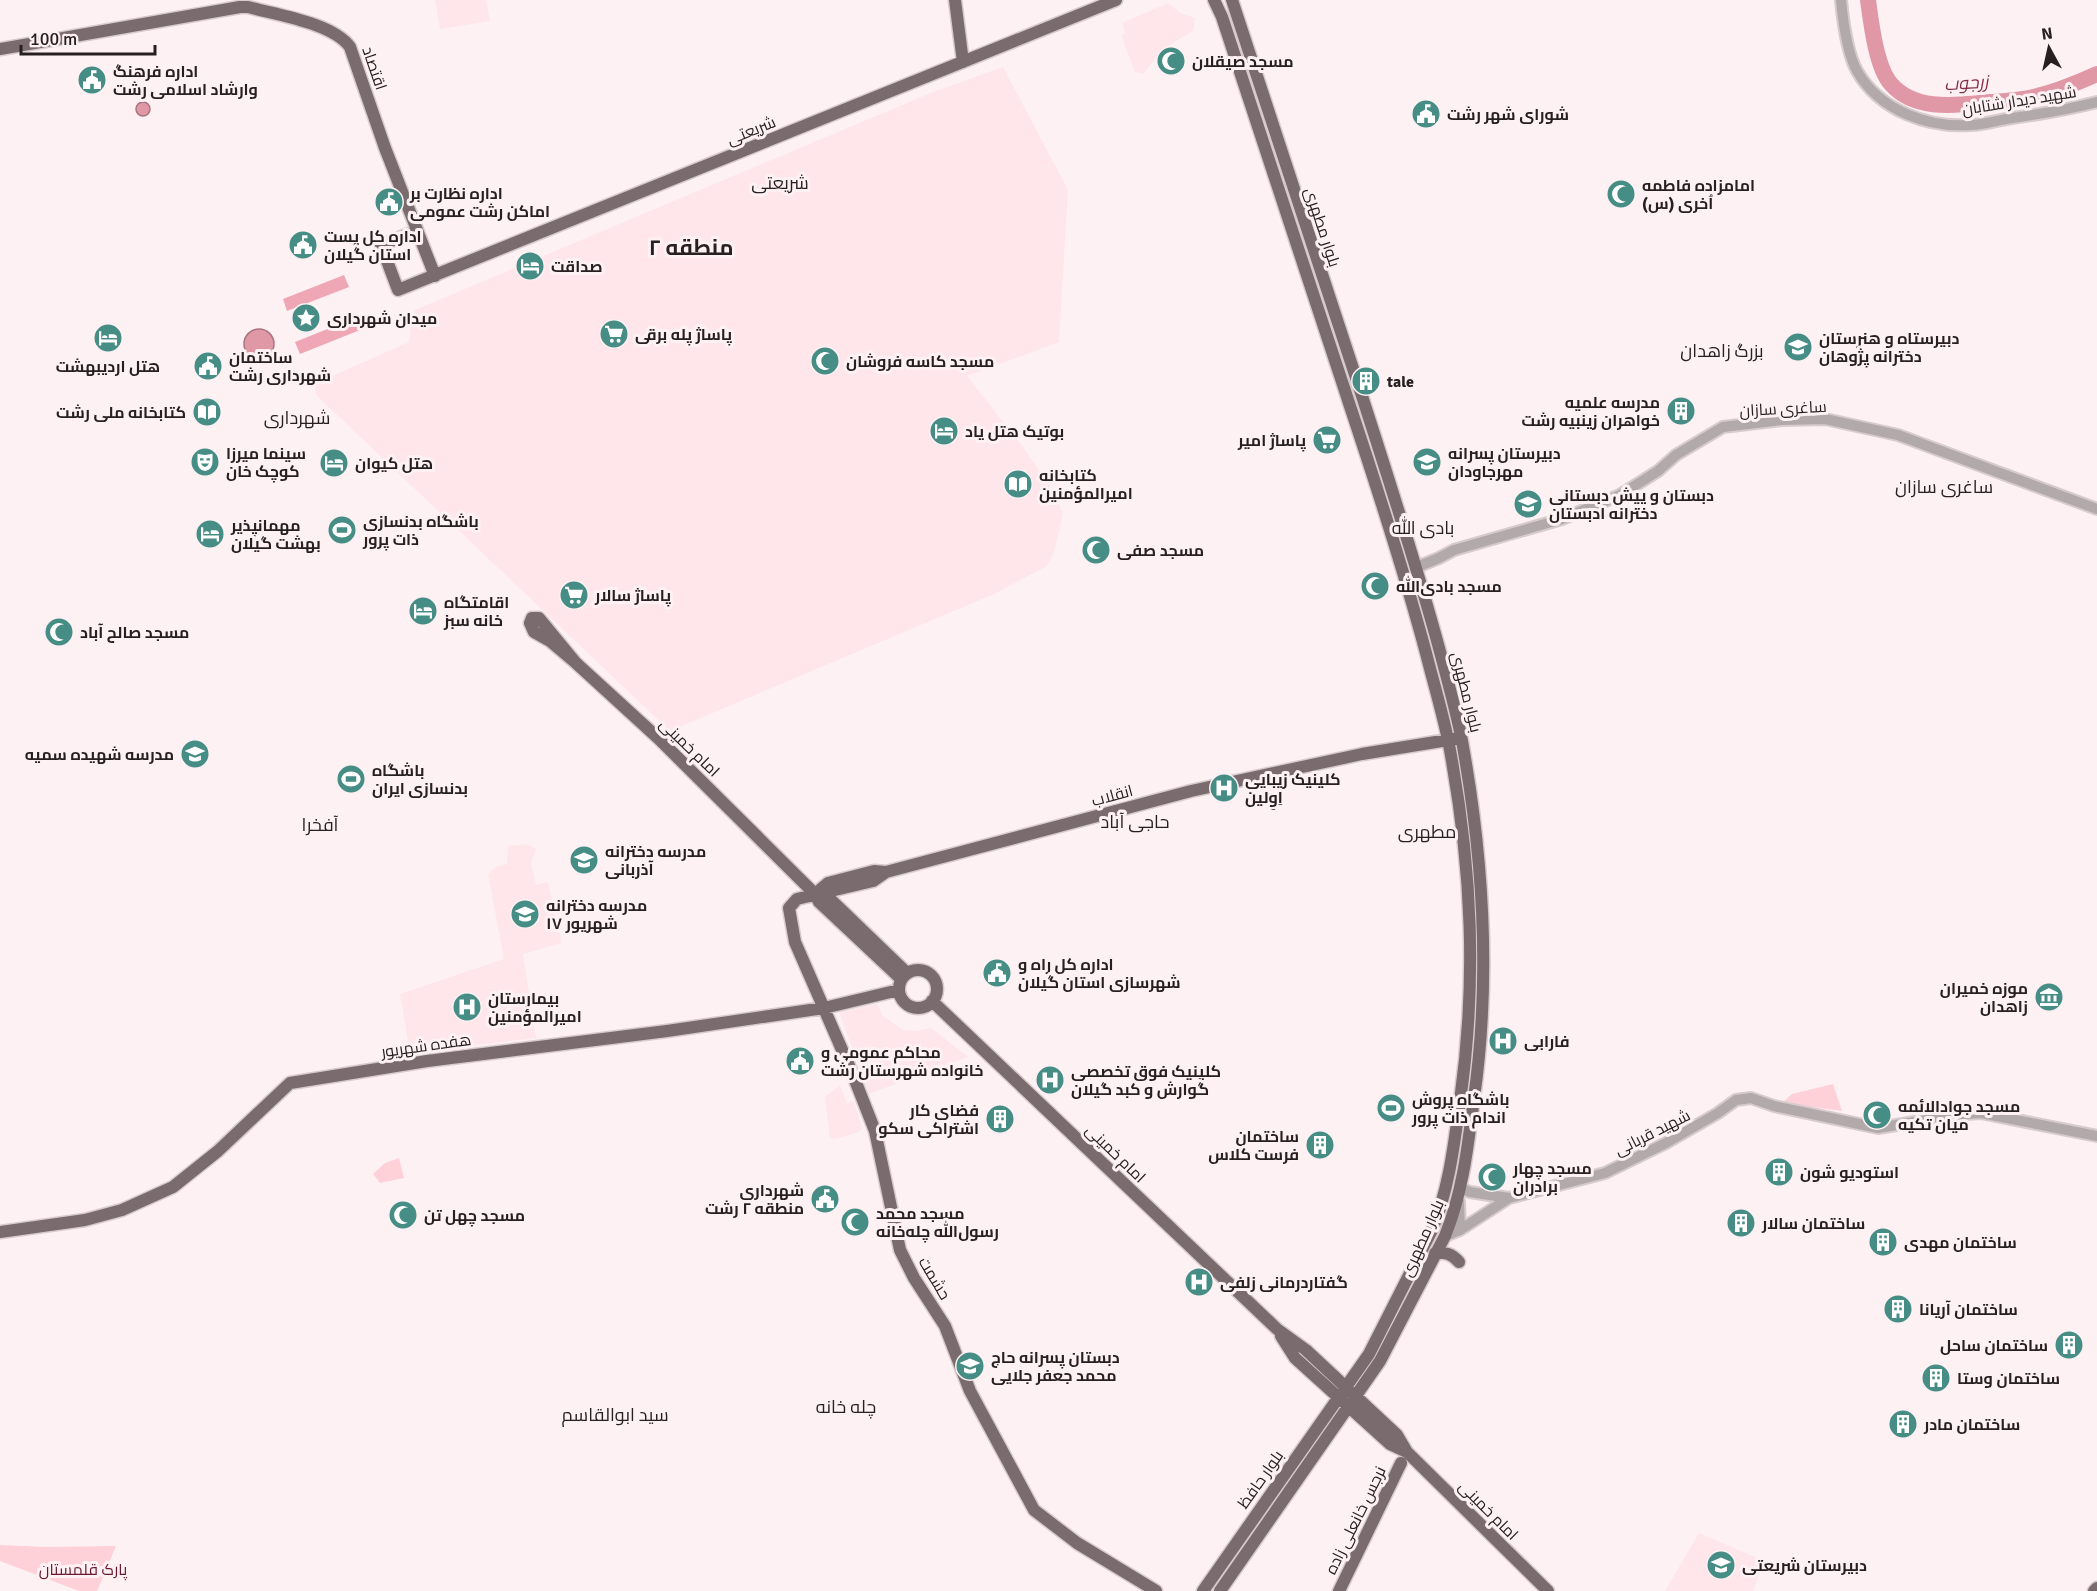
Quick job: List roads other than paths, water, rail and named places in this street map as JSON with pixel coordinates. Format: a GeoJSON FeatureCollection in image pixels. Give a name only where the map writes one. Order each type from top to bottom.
{"type":"FeatureCollection","features":[{"type":"Feature","properties":{"kind":"main road"},"geometry":{"type":"LineString","coordinates":[[955,0],[963,62]]}},
{"type":"Feature","properties":{"kind":"main road","name":"شریعتی"},"geometry":{"type":"LineString","coordinates":[[417,231],[381,245],[398,290],[1116,0]]}},
{"type":"Feature","properties":{"kind":"main road","name":"بلوار مطهری"},"geometry":{"type":"LineString","coordinates":[[1214,0],[1229,39],[1401,562],[1448,741],[1466,867],[1470,927],[1470,1003],[1460,1104],[1446,1190],[1432,1230],[1396,1303],[1368,1354],[1341,1392]]}},
{"type":"Feature","properties":{"kind":"main road","name":"بلوار مطهری"},"geometry":{"type":"LineString","coordinates":[[1232,0],[1416,562],[1461,736],[1473,808],[1484,926],[1482,1034],[1469,1139],[1454,1215],[1408,1309],[1380,1361],[1357,1396]]}},
{"type":"Feature","properties":{"kind":"main road","name":"اقتصاد"},"geometry":{"type":"LineString","coordinates":[[0,49],[45,43],[248,4],[327,29],[348,44],[385,148],[435,276]]}},
{"type":"Feature","properties":{"kind":"main road"},"geometry":{"type":"LineString","coordinates":[[1401,562],[1410,569],[1416,562]]}},
{"type":"Feature","properties":{"kind":"main road","name":"امام خمینی"},"geometry":{"type":"LineString","coordinates":[[544,622],[533,617],[530,627],[576,663],[666,746],[815,894],[827,896],[902,981]]}},
{"type":"Feature","properties":{"kind":"main road","name":"انقلاب"},"geometry":{"type":"LineString","coordinates":[[815,894],[828,883],[874,871],[886,872],[1191,791],[1362,754],[1448,741],[1461,736]]}},
{"type":"Feature","properties":{"kind":"main road","name":"حشمت"},"geometry":{"type":"LineString","coordinates":[[815,894],[797,899],[791,904],[788,913],[795,942],[875,1131],[900,1250],[914,1278],[945,1326],[970,1391],[1034,1510],[1077,1543],[1156,1591]]}},
{"type":"Feature","properties":{"kind":"main road"},"geometry":{"type":"LineString","coordinates":[[919,969],[930,974],[936,984],[932,1001],[921,1007],[909,1005],[900,997],[902,981],[919,969]]}},
{"type":"Feature","properties":{"kind":"main road","name":"هفده شهریور"},"geometry":{"type":"LineString","coordinates":[[0,1232],[86,1220],[122,1210],[173,1187],[218,1151],[290,1083],[427,1061],[667,1031],[824,1008],[902,981]]}},
{"type":"Feature","properties":{"kind":"main road","name":"امام خمینی"},"geometry":{"type":"LineString","coordinates":[[932,1001],[1131,1185],[1277,1329],[1295,1358],[1341,1392],[1357,1396],[1398,1435],[1404,1457]]}},
{"type":"Feature","properties":{"kind":"main road"},"geometry":{"type":"LineString","coordinates":[[832,1025],[831,1011],[838,1005]]}},
{"type":"Feature","properties":{"kind":"main road"},"geometry":{"type":"LineString","coordinates":[[1467,1040],[1482,1034]]}},
{"type":"Feature","properties":{"kind":"main road"},"geometry":{"type":"LineString","coordinates":[[1435,1253],[1453,1256],[1459,1262]]}},
{"type":"Feature","properties":{"kind":"main road"},"geometry":{"type":"LineString","coordinates":[[1396,1303],[1408,1309]]}},
{"type":"Feature","properties":{"kind":"main road","name":"امام خمینی"},"geometry":{"type":"LineString","coordinates":[[1341,1392],[1349,1407],[1548,1591]]}},
{"type":"Feature","properties":{"kind":"main road","name":"بلوار حافظ"},"geometry":{"type":"LineString","coordinates":[[1203,1591],[1341,1392]]}},
{"type":"Feature","properties":{"kind":"main road","name":"بلوار حافظ"},"geometry":{"type":"LineString","coordinates":[[1220,1591],[1357,1396]]}},
{"type":"Feature","properties":{"kind":"main road","name":"نرجس خانعلی زاده"},"geometry":{"type":"LineString","coordinates":[[1339,1591],[1404,1457]]}},
{"type":"Feature","properties":{"kind":"street","name":"شهید دیدار شتابان"},"geometry":{"type":"LineString","coordinates":[[1841,0],[1856,70],[1879,97],[1919,121],[1946,125],[1973,125],[2063,111],[2097,102]]}},
{"type":"Feature","properties":{"kind":"street","name":"ساغری سازان"},"geometry":{"type":"LineString","coordinates":[[1416,562],[1439,558],[1443,554],[1562,519],[1620,495],[1658,471],[1676,455],[1723,427],[1782,420],[1825,419],[1898,435],[2097,509]]}},
{"type":"Feature","properties":{"kind":"street","name":"شهید قربانی"},"geometry":{"type":"LineString","coordinates":[[1445,1236],[1460,1230],[1509,1198],[1605,1173],[1666,1143],[1736,1100],[1751,1098],[1784,1109],[1878,1128],[1981,1113],[2097,1136]]}},
{"type":"Feature","properties":{"kind":"street"},"geometry":{"type":"LineString","coordinates":[[1460,1230],[1459,1192],[1509,1198]]}},
{"type":"Feature","properties":{"kind":"waterway","name":"زرجوب"},"geometry":{"type":"LineString","coordinates":[[1868,0],[1875,44],[1886,76],[1901,93],[1924,103],[1951,105],[2035,97],[2097,74]]}},
{"type":"Feature","properties":{"kind":"place","name":"مسجد صیقلان"},"geometry":{"type":"Point","coordinates":[1171,61]}},
{"type":"Feature","properties":{"kind":"place","name":"اداره فرهنگ وارشاد اسلامی رشت"},"geometry":{"type":"Point","coordinates":[92,80]}},
{"type":"Feature","properties":{"kind":"place","name":"شورای شهر رشت"},"geometry":{"type":"Point","coordinates":[1426,114]}},
{"type":"Feature","properties":{"kind":"place","name":"امامزاده فاطمه اُخری (س)"},"geometry":{"type":"Point","coordinates":[1621,194]}},
{"type":"Feature","properties":{"kind":"place","name":"اداره نظارت بر اماکن رشت عمومی"},"geometry":{"type":"Point","coordinates":[389,202]}},
{"type":"Feature","properties":{"kind":"place","name":"اداره کل پست استان گیلان"},"geometry":{"type":"Point","coordinates":[303,245]}},
{"type":"Feature","properties":{"kind":"place","name":"صداقت"},"geometry":{"type":"Point","coordinates":[530,266]}},
{"type":"Feature","properties":{"kind":"place","name":"میدان شهرداری"},"geometry":{"type":"Point","coordinates":[306,318]}},
{"type":"Feature","properties":{"kind":"place","name":"پاساژ پله برقی"},"geometry":{"type":"Point","coordinates":[614,334]}},
{"type":"Feature","properties":{"kind":"place","name":"هتل اردیبهشت"},"geometry":{"type":"Point","coordinates":[108,338]}},
{"type":"Feature","properties":{"kind":"place","name":"دبیرستاه و هنرستان دخترانه پژوهان"},"geometry":{"type":"Point","coordinates":[1798,347]}},
{"type":"Feature","properties":{"kind":"place","name":"مسجد کاسه فروشان"},"geometry":{"type":"Point","coordinates":[825,361]}},
{"type":"Feature","properties":{"kind":"place","name":"ساختمان شهرداری رشت"},"geometry":{"type":"Point","coordinates":[208,366]}},
{"type":"Feature","properties":{"kind":"place","name":"tale"},"geometry":{"type":"Point","coordinates":[1366,381]}},
{"type":"Feature","properties":{"kind":"place","name":"مدرسه علمیه خواهران زینبیه رشت"},"geometry":{"type":"Point","coordinates":[1681,411]}},
{"type":"Feature","properties":{"kind":"place","name":"کتابخانه ملی رشت"},"geometry":{"type":"Point","coordinates":[207,412]}},
{"type":"Feature","properties":{"kind":"place","name":"بوتیک هتل یاد"},"geometry":{"type":"Point","coordinates":[944,431]}},
{"type":"Feature","properties":{"kind":"place","name":"پاساژ امیر"},"geometry":{"type":"Point","coordinates":[1327,440]}},
{"type":"Feature","properties":{"kind":"place","name":"سینما میرزا کوچک خان"},"geometry":{"type":"Point","coordinates":[205,462]}},
{"type":"Feature","properties":{"kind":"place","name":"دبیرستان پسرانه مهرجاودان"},"geometry":{"type":"Point","coordinates":[1427,462]}},
{"type":"Feature","properties":{"kind":"place","name":"هتل کیوان"},"geometry":{"type":"Point","coordinates":[334,463]}},
{"type":"Feature","properties":{"kind":"place","name":"کتابخانه امیرالمؤمنین"},"geometry":{"type":"Point","coordinates":[1018,484]}},
{"type":"Feature","properties":{"kind":"place","name":"دبستان و پیش دبستانی دخترانه ادبستان"},"geometry":{"type":"Point","coordinates":[1528,504]}},
{"type":"Feature","properties":{"kind":"place","name":"باشگاه بدنسازی ذات پرور"},"geometry":{"type":"Point","coordinates":[342,530]}},
{"type":"Feature","properties":{"kind":"place","name":"مهمانپذیر بهشت گیلان"},"geometry":{"type":"Point","coordinates":[210,534]}},
{"type":"Feature","properties":{"kind":"place","name":"مسجد صفی"},"geometry":{"type":"Point","coordinates":[1096,550]}},
{"type":"Feature","properties":{"kind":"place","name":"مسجد بادی‌الله"},"geometry":{"type":"Point","coordinates":[1375,586]}},
{"type":"Feature","properties":{"kind":"place","name":"پاساژ سالار"},"geometry":{"type":"Point","coordinates":[574,595]}},
{"type":"Feature","properties":{"kind":"place","name":"اقامتگاه خانه سبز"},"geometry":{"type":"Point","coordinates":[423,611]}},
{"type":"Feature","properties":{"kind":"place","name":"مسجد صالح آباد"},"geometry":{"type":"Point","coordinates":[59,632]}},
{"type":"Feature","properties":{"kind":"place","name":"مدرسه شهیده سمیه"},"geometry":{"type":"Point","coordinates":[195,754]}},
{"type":"Feature","properties":{"kind":"place","name":"باشگاه بدنسازی ایران"},"geometry":{"type":"Point","coordinates":[351,779]}},
{"type":"Feature","properties":{"kind":"place","name":"کلینیک زیبایی اِوِلین"},"geometry":{"type":"Point","coordinates":[1224,788]}},
{"type":"Feature","properties":{"kind":"place","name":"مدرسه دخترانه آذربانی"},"geometry":{"type":"Point","coordinates":[584,860]}},
{"type":"Feature","properties":{"kind":"place","name":"مدرسه دخترانه ۱۷ شهریور"},"geometry":{"type":"Point","coordinates":[525,914]}},
{"type":"Feature","properties":{"kind":"place","name":"اداره کل راه و شهرسازی استان گیلان"},"geometry":{"type":"Point","coordinates":[997,973]}},
{"type":"Feature","properties":{"kind":"place","name":"موزه خمیران زاهدان"},"geometry":{"type":"Point","coordinates":[2049,997]}},
{"type":"Feature","properties":{"kind":"place","name":"بیمارستان امیرالمؤمنین"},"geometry":{"type":"Point","coordinates":[467,1007]}},
{"type":"Feature","properties":{"kind":"place","name":"فارابی"},"geometry":{"type":"Point","coordinates":[1503,1041]}},
{"type":"Feature","properties":{"kind":"place","name":"محاکم عمومی و خانواده شهرستان رشت"},"geometry":{"type":"Point","coordinates":[800,1061]}},
{"type":"Feature","properties":{"kind":"place","name":"کلینیک فوق تخصصی گوارش و کبد گیلان"},"geometry":{"type":"Point","coordinates":[1050,1080]}},
{"type":"Feature","properties":{"kind":"place","name":"باشگاه پروش اندام ذات پرور"},"geometry":{"type":"Point","coordinates":[1391,1108]}},
{"type":"Feature","properties":{"kind":"place","name":"مسجد جوادالائمه میان تکیه"},"geometry":{"type":"Point","coordinates":[1877,1115]}},
{"type":"Feature","properties":{"kind":"place","name":"فضای کار اشتراکی سکو"},"geometry":{"type":"Point","coordinates":[1000,1119]}},
{"type":"Feature","properties":{"kind":"place","name":"ساختمان فرست کلاس"},"geometry":{"type":"Point","coordinates":[1320,1145]}},
{"type":"Feature","properties":{"kind":"place","name":"استودیو شون"},"geometry":{"type":"Point","coordinates":[1779,1172]}},
{"type":"Feature","properties":{"kind":"place","name":"مسجد چهار برادران"},"geometry":{"type":"Point","coordinates":[1492,1177]}},
{"type":"Feature","properties":{"kind":"place","name":"شهرداری منطقه ۲ رشت"},"geometry":{"type":"Point","coordinates":[825,1199]}},
{"type":"Feature","properties":{"kind":"place","name":"مسجد چهل تن"},"geometry":{"type":"Point","coordinates":[403,1215]}},
{"type":"Feature","properties":{"kind":"place","name":"مسجد محمد رسول‌‌الله چله‌خانه"},"geometry":{"type":"Point","coordinates":[855,1222]}},
{"type":"Feature","properties":{"kind":"place","name":"ساختمان سالار"},"geometry":{"type":"Point","coordinates":[1741,1223]}},
{"type":"Feature","properties":{"kind":"place","name":"ساختمان مهدی"},"geometry":{"type":"Point","coordinates":[1883,1242]}},
{"type":"Feature","properties":{"kind":"place","name":"گفتاردرمانی زلفی"},"geometry":{"type":"Point","coordinates":[1199,1282]}},
{"type":"Feature","properties":{"kind":"place","name":"ساختمان آریانا"},"geometry":{"type":"Point","coordinates":[1898,1309]}},
{"type":"Feature","properties":{"kind":"place","name":"ساختمان ساحل"},"geometry":{"type":"Point","coordinates":[2069,1345]}},
{"type":"Feature","properties":{"kind":"place","name":"دبستان پسرانه حاج محمد جعفر جلایی"},"geometry":{"type":"Point","coordinates":[970,1366]}},
{"type":"Feature","properties":{"kind":"place","name":"ساختمان وستا"},"geometry":{"type":"Point","coordinates":[1936,1378]}},
{"type":"Feature","properties":{"kind":"place","name":"ساختمان مادر"},"geometry":{"type":"Point","coordinates":[1903,1424]}},
{"type":"Feature","properties":{"kind":"place","name":"دبیرستان شریعتی"},"geometry":{"type":"Point","coordinates":[1721,1565]}},
{"type":"Feature","properties":{"kind":"district","name":"شریعتی"},"geometry":{"type":"Point","coordinates":[780,183]}},
{"type":"Feature","properties":{"kind":"district","name":"منطقه ۲"},"geometry":{"type":"Point","coordinates":[691,247]}},
{"type":"Feature","properties":{"kind":"district","name":"بزرگ زاهدان"},"geometry":{"type":"Point","coordinates":[1722,351]}},
{"type":"Feature","properties":{"kind":"district","name":"شهرداری"},"geometry":{"type":"Point","coordinates":[297,418]}},
{"type":"Feature","properties":{"kind":"district","name":"ساغری سازان"},"geometry":{"type":"Point","coordinates":[1944,487]}},
{"type":"Feature","properties":{"kind":"district","name":"بادی الله"},"geometry":{"type":"Point","coordinates":[1423,528]}},
{"type":"Feature","properties":{"kind":"district","name":"حاجی آباد"},"geometry":{"type":"Point","coordinates":[1135,822]}},
{"type":"Feature","properties":{"kind":"district","name":"آفخرا"},"geometry":{"type":"Point","coordinates":[320,825]}},
{"type":"Feature","properties":{"kind":"district","name":"مطهری"},"geometry":{"type":"Point","coordinates":[1427,832]}},
{"type":"Feature","properties":{"kind":"district","name":"چله خانه"},"geometry":{"type":"Point","coordinates":[846,1407]}},
{"type":"Feature","properties":{"kind":"district","name":"سید ابوالقاسم"},"geometry":{"type":"Point","coordinates":[615,1415]}},
{"type":"Feature","properties":{"kind":"park label","name":"پارک قلمستان"},"geometry":{"type":"Point","coordinates":[83,1569]}}]}
